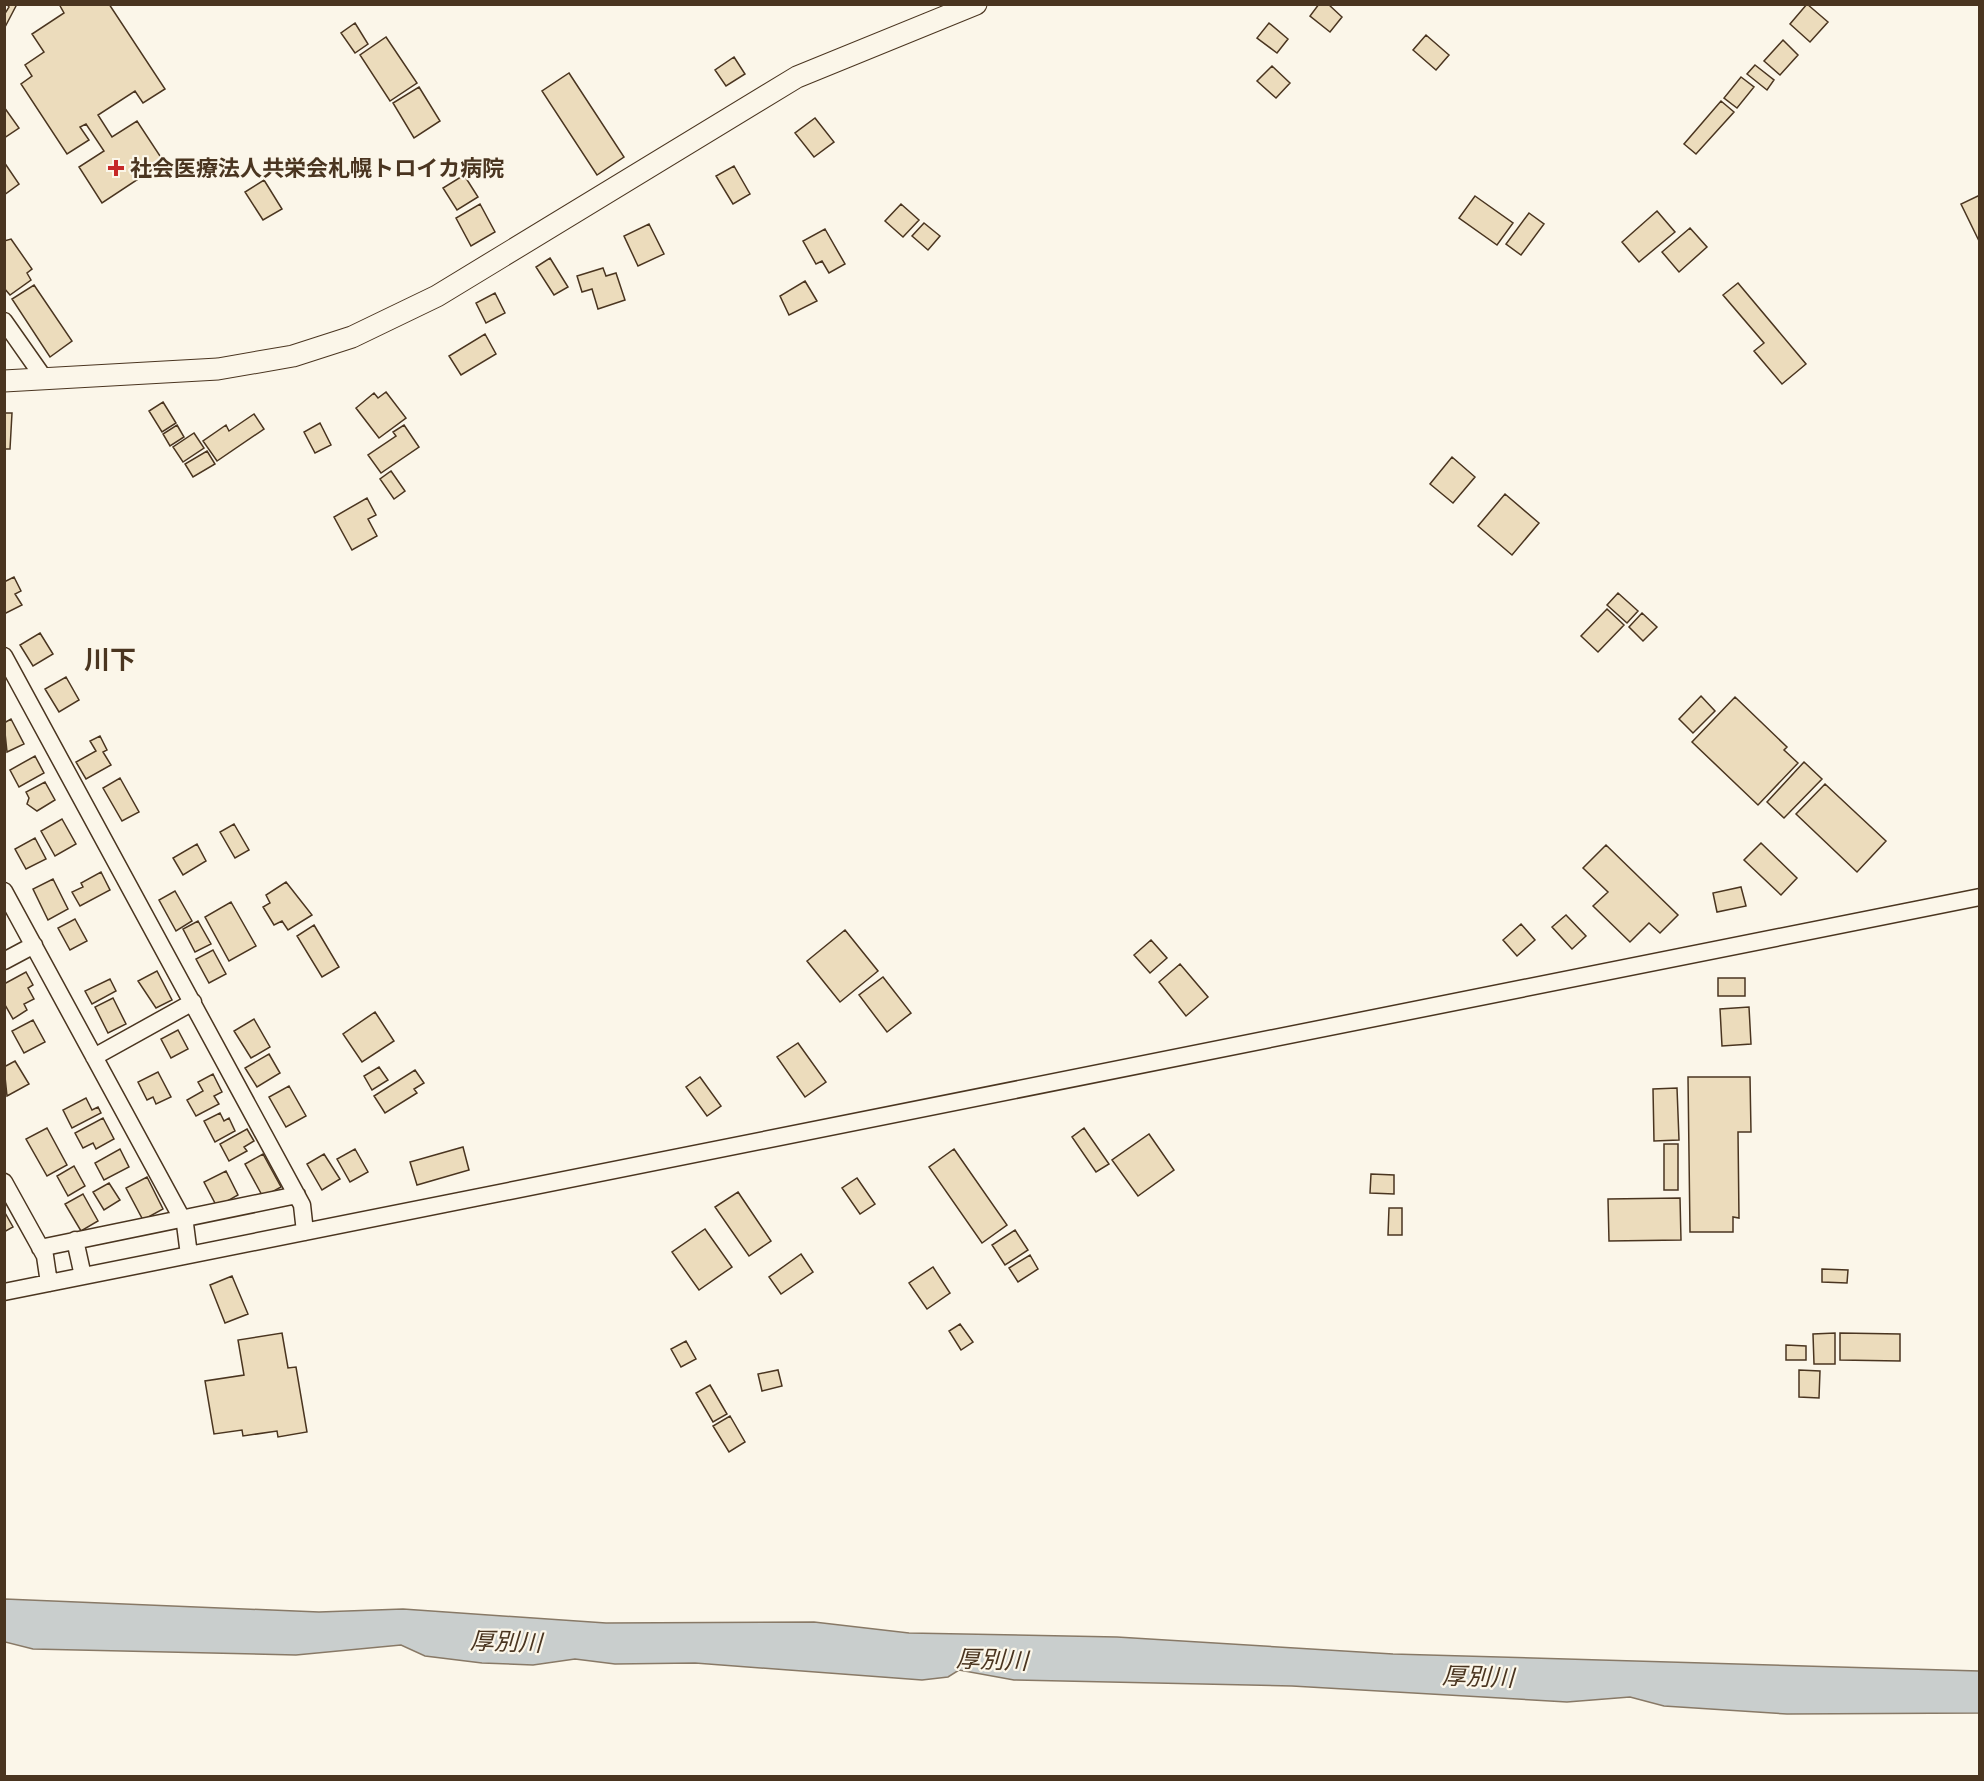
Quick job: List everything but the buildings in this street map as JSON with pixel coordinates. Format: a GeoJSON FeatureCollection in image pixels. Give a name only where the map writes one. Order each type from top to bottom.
{"type":"FeatureCollection","features":[{"type":"Feature","properties":{"kind":"street"},"geometry":{"type":"LineString","coordinates":[[4,381],[218,369],[293,356],[352,338],[437,296],[797,76],[976,4]]}},
{"type":"Feature","properties":{"kind":"street"},"geometry":{"type":"LineString","coordinates":[[4,321],[44,378]]}},
{"type":"Feature","properties":{"kind":"street"},"geometry":{"type":"LineString","coordinates":[[4,656],[297,1195],[302,1205],[305,1232]]}},
{"type":"Feature","properties":{"kind":"street"},"geometry":{"type":"LineString","coordinates":[[4,891],[182,1218],[189,1255]]}},
{"type":"Feature","properties":{"kind":"street"},"geometry":{"type":"LineString","coordinates":[[4,1292],[1980,897]]}},
{"type":"Feature","properties":{"kind":"street"},"geometry":{"type":"LineString","coordinates":[[4,961],[34,945]]}},
{"type":"Feature","properties":{"kind":"street"},"geometry":{"type":"LineString","coordinates":[[94,1057],[192,1002]]}},
{"type":"Feature","properties":{"kind":"street"},"geometry":{"type":"LineString","coordinates":[[4,1182],[45,1256],[49,1282]]}},
{"type":"Feature","properties":{"kind":"street"},"geometry":{"type":"LineString","coordinates":[[40,1248],[297,1195]]}},
{"type":"Feature","properties":{"kind":"street"},"geometry":{"type":"LineString","coordinates":[[75,1240],[83,1276]]}},
{"type":"Feature","properties":{"kind":"water","name":"厚別川"},"geometry":{"type":"Polygon","coordinates":[[[5,1599],[319,1612],[403,1609],[606,1623],[814,1622],[909,1633],[1117,1637],[1393,1654],[1979,1671],[1979,1713],[1787,1714],[1664,1706],[1630,1697],[1567,1702],[1292,1686],[1014,1680],[959,1670],[948,1677],[922,1680],[695,1663],[615,1664],[575,1659],[533,1665],[482,1663],[425,1656],[401,1645],[296,1655],[33,1649],[5,1642],[5,1599]]]}},
{"type":"Feature","properties":{"kind":"place","name":"社会医療法人共栄会札幌トロイカ病院"},"geometry":{"type":"Point","coordinates":[116,168]}},
{"type":"Feature","properties":{"kind":"district","name":"川下"},"geometry":{"type":"Point","coordinates":[110,661]}}]}
